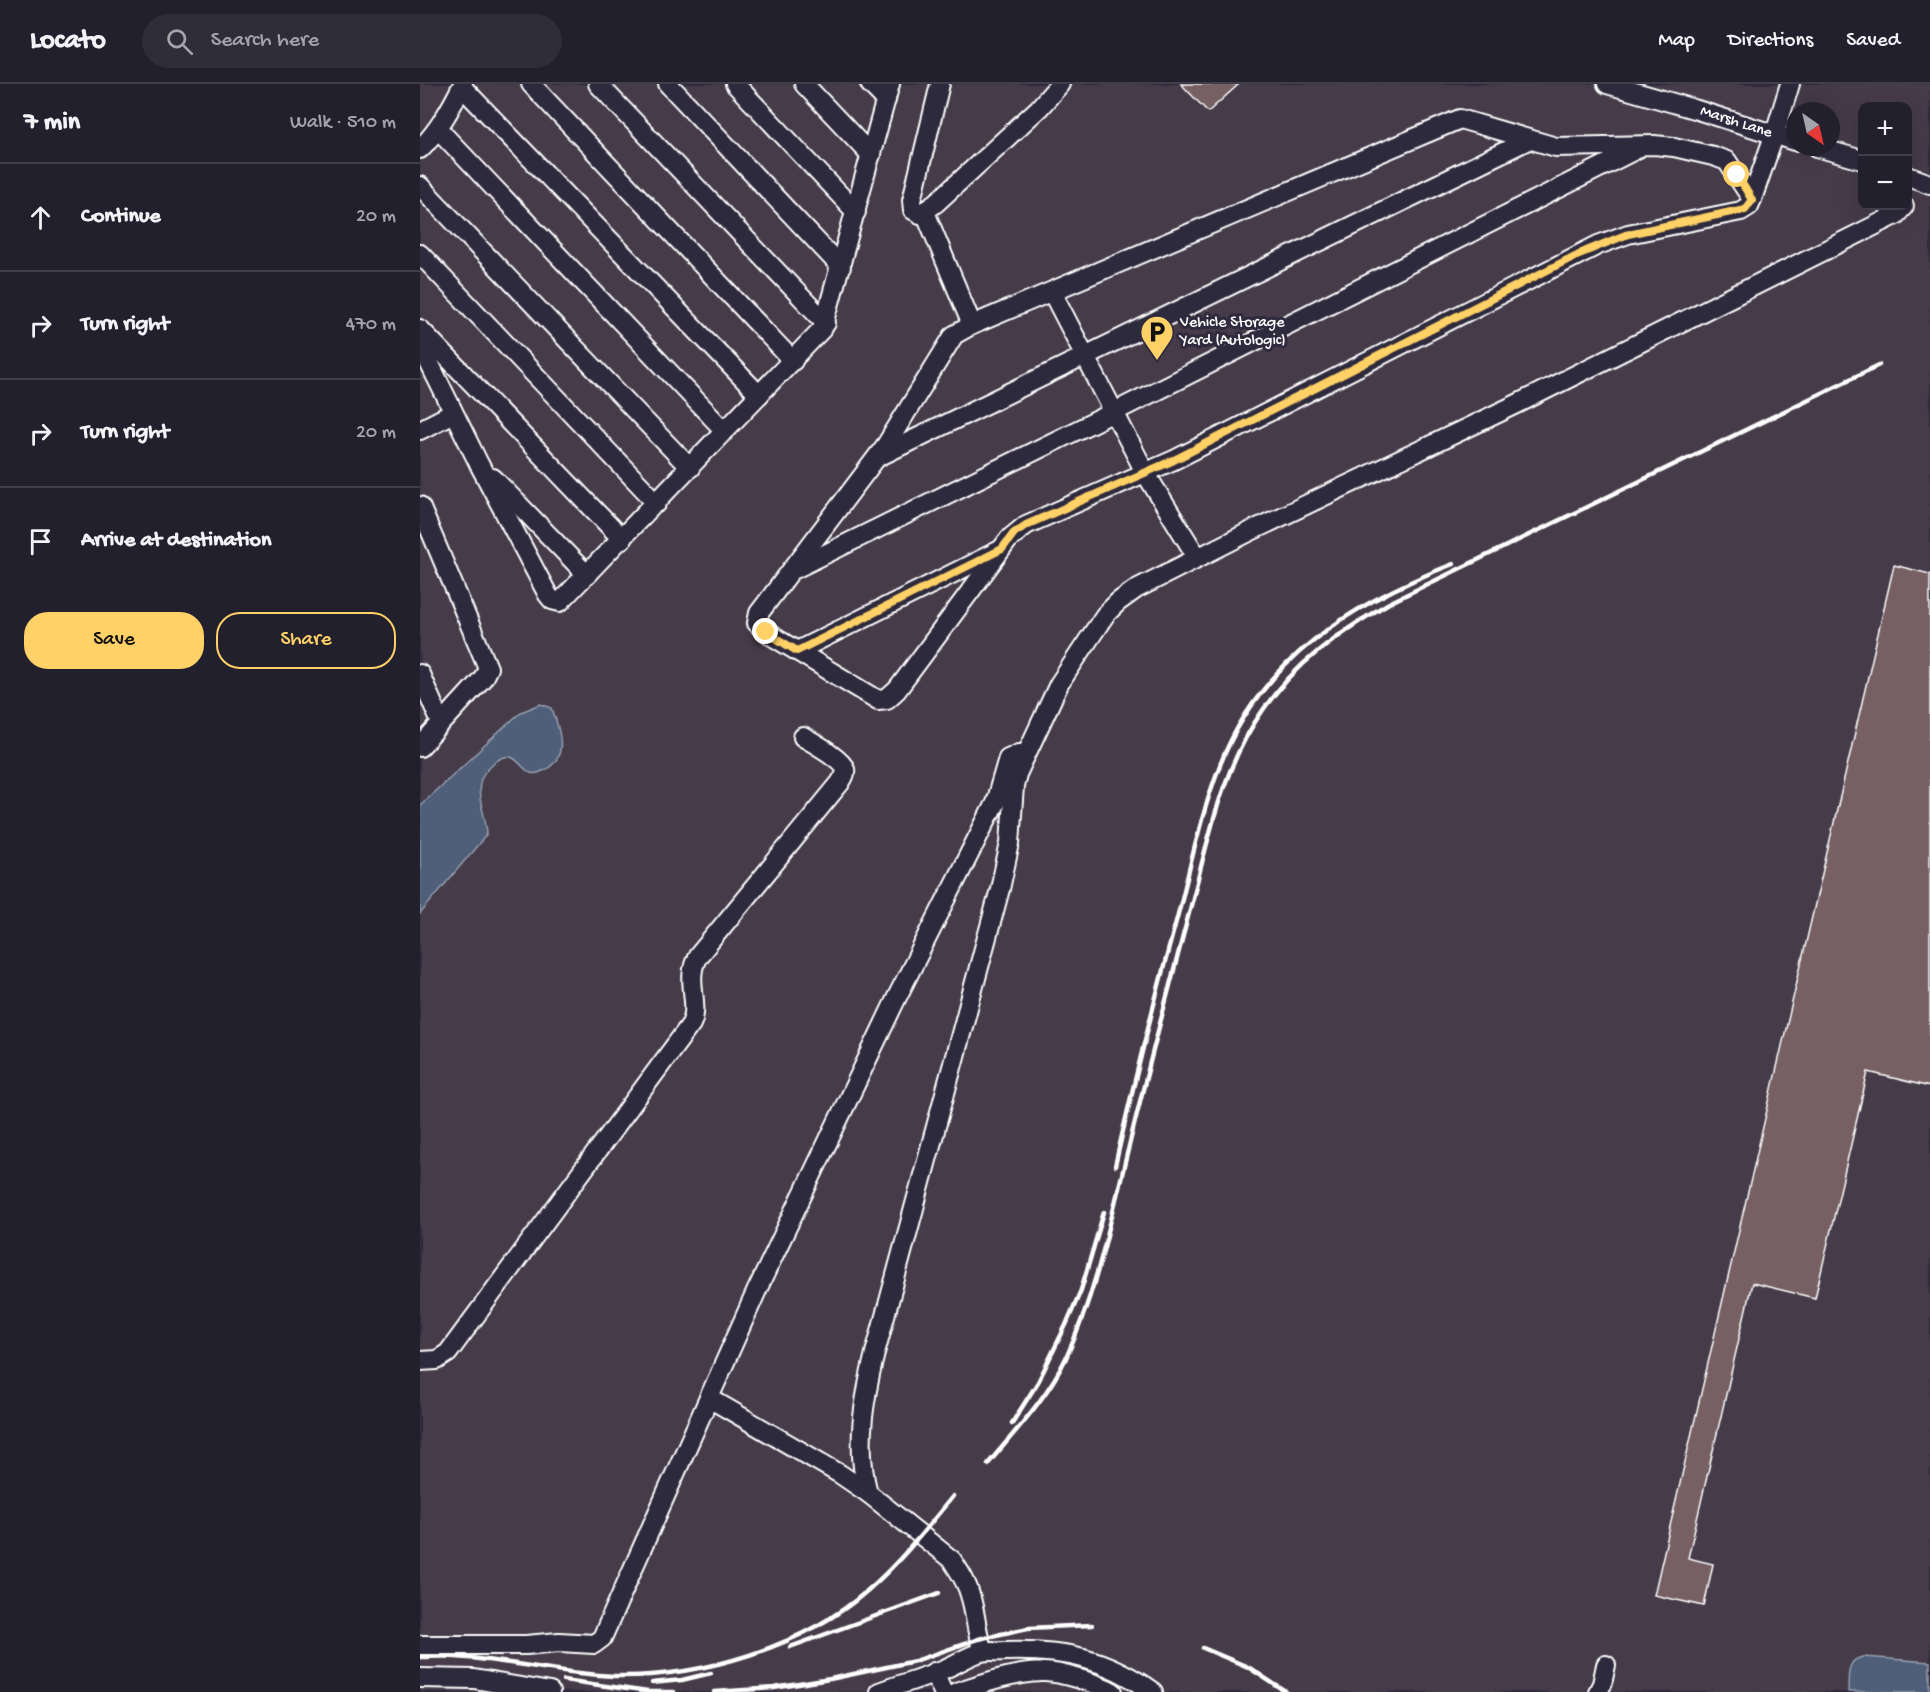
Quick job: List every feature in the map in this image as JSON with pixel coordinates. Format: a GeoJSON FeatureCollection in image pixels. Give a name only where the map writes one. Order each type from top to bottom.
{"type":"FeatureCollection","features":[{"type":"Feature","properties":{"kind":"street"},"geometry":{"type":"LineString","coordinates":[[531,84],[793,361]]}},
{"type":"Feature","properties":{"kind":"street"},"geometry":{"type":"LineString","coordinates":[[598,84],[826,323]]}},
{"type":"Feature","properties":{"kind":"street"},"geometry":{"type":"LineString","coordinates":[[668,84],[841,267]]}},
{"type":"Feature","properties":{"kind":"street"},"geometry":{"type":"LineString","coordinates":[[735,84],[856,212]]}},
{"type":"Feature","properties":{"kind":"street"},"geometry":{"type":"LineString","coordinates":[[804,84],[871,155]]}},
{"type":"Feature","properties":{"kind":"street"},"geometry":{"type":"LineString","coordinates":[[420,344],[479,464],[552,600],[560,602],[820,333],[826,323],[888,92],[870,84]]}},
{"type":"Feature","properties":{"kind":"street"},"geometry":{"type":"LineString","coordinates":[[940,84],[912,200],[913,210],[920,214],[925,212],[1039,108],[1060,84]]}},
{"type":"Feature","properties":{"kind":"street","name":"Marsh Lane"},"geometry":{"type":"LineString","coordinates":[[1607,84],[1786,139]]}},
{"type":"Feature","properties":{"kind":"street"},"geometry":{"type":"LineString","coordinates":[[1752,200],[1728,161],[1721,158],[1674,147],[1654,145],[1556,147],[1466,120],[1452,122],[972,325],[954,335],[876,458],[759,613],[757,623],[766,632],[878,700],[887,699],[897,690],[1014,533],[1026,525],[1146,474],[1579,254],[1628,234],[1741,211],[1749,206],[1752,200],[1774,136],[1790,84]]}},
{"type":"Feature","properties":{"kind":"street"},"geometry":{"type":"LineString","coordinates":[[420,149],[438,129],[463,85],[759,395]]}},
{"type":"Feature","properties":{"kind":"street"},"geometry":{"type":"LineString","coordinates":[[438,129],[725,431]]}},
{"type":"Feature","properties":{"kind":"street"},"geometry":{"type":"LineString","coordinates":[[876,458],[1528,140]]}},
{"type":"Feature","properties":{"kind":"street"},"geometry":{"type":"LineString","coordinates":[[790,572],[1641,147]]}},
{"type":"Feature","properties":{"kind":"street"},"geometry":{"type":"LineString","coordinates":[[1840,154],[1858,159]]}},
{"type":"Feature","properties":{"kind":"street"},"geometry":{"type":"LineString","coordinates":[[420,186],[690,468]]}},
{"type":"Feature","properties":{"kind":"street"},"geometry":{"type":"LineString","coordinates":[[868,1493],[863,1469],[861,1440],[864,1407],[872,1367],[1000,889],[1010,843],[1014,786],[1025,754],[1053,694],[1105,615],[1136,589],[1197,557],[1517,404],[1896,215],[1900,210]]}},
{"type":"Feature","properties":{"kind":"street"},"geometry":{"type":"LineString","coordinates":[[925,212],[972,325]]}},
{"type":"Feature","properties":{"kind":"street"},"geometry":{"type":"LineString","coordinates":[[420,254],[657,502]]}},
{"type":"Feature","properties":{"kind":"street"},"geometry":{"type":"LineString","coordinates":[[1052,292],[1146,474],[1197,557]]}},
{"type":"Feature","properties":{"kind":"street"},"geometry":{"type":"LineString","coordinates":[[420,329],[622,538]]}},
{"type":"Feature","properties":{"kind":"street"},"geometry":{"type":"LineString","coordinates":[[420,430],[453,413]]}},
{"type":"Feature","properties":{"kind":"street"},"geometry":{"type":"LineString","coordinates":[[479,464],[587,575]]}},
{"type":"Feature","properties":{"kind":"street"},"geometry":{"type":"LineString","coordinates":[[420,506],[488,668],[483,678],[420,747]]}},
{"type":"Feature","properties":{"kind":"street"},"geometry":{"type":"LineString","coordinates":[[797,651],[1002,549]]}},
{"type":"Feature","properties":{"kind":"street"},"geometry":{"type":"LineString","coordinates":[[420,674],[441,723]]}},
{"type":"Feature","properties":{"kind":"street"},"geometry":{"type":"LineString","coordinates":[[420,1361],[437,1360],[448,1353],[691,1024],[694,1014],[692,970],[703,948],[840,783],[845,772],[844,767],[839,761],[803,737]]}},
{"type":"Feature","properties":{"kind":"street"},"geometry":{"type":"LineString","coordinates":[[420,1645],[519,1645],[548,1642],[594,1644],[599,1642],[757,1290],[897,997],[995,803],[1008,758],[1019,753],[1025,754]]}},
{"type":"Feature","properties":{"kind":"street"},"geometry":{"type":"LineString","coordinates":[[709,1398],[840,1474],[868,1493],[952,1560],[962,1575],[970,1594],[978,1639],[983,1651]]}},
{"type":"Feature","properties":{"kind":"street"},"geometry":{"type":"LineString","coordinates":[[879,1692],[983,1651],[1026,1650],[1082,1657],[1108,1665],[1132,1676],[1153,1692]]}},
{"type":"Feature","properties":{"kind":"street"},"geometry":{"type":"LineString","coordinates":[[1598,1692],[1606,1665]]}},
{"type":"Feature","properties":{"kind":"street"},"geometry":{"type":"LineString","coordinates":[[957,1692],[1006,1677],[1044,1671],[1103,1686],[1113,1692]]}},
{"type":"Feature","properties":{"kind":"street"},"geometry":{"type":"LineString","coordinates":[[934,1672],[943,1692]]}},
{"type":"Feature","properties":{"kind":"street"},"geometry":{"type":"LineString","coordinates":[[420,1678],[474,1686],[550,1692]]}},
{"type":"Feature","properties":{"kind":"shaded area"},"geometry":{"type":"Polygon","coordinates":[[[420,84],[1930,84],[1930,1692],[420,1692],[420,84]]]}},
{"type":"Feature","properties":{"kind":"water"},"geometry":{"type":"Polygon","coordinates":[[[541,704],[552,708],[559,733],[558,758],[545,770],[533,774],[509,757],[494,762],[486,771],[481,779],[479,792],[487,834],[420,914],[420,805],[521,712],[541,704]]]}},
{"type":"Feature","properties":{"kind":"water"},"geometry":{"type":"Polygon","coordinates":[[[1858,1658],[1930,1662],[1930,1692],[1848,1692],[1848,1675],[1851,1665],[1858,1658]]]}},
{"type":"Feature","properties":{"kind":"building"},"geometry":{"type":"Polygon","coordinates":[[[1181,84],[1239,84],[1208,112],[1181,84]]]}},
{"type":"Feature","properties":{"kind":"building"},"geometry":{"type":"Polygon","coordinates":[[[1894,565],[1930,574],[1930,1087],[1868,1072],[1815,1298],[1752,1283],[1688,1558],[1713,1564],[1704,1606],[1654,1595],[1894,565]]]}},
{"type":"Feature","properties":{"kind":"railway"},"geometry":{"type":"LineString","coordinates":[[988,1464],[1050,1387],[1077,1332],[1102,1254],[1152,1053],[1219,801],[1249,731],[1276,693],[1304,663],[1336,637],[1389,603],[1879,365]]}},
{"type":"Feature","properties":{"kind":"railway"},"geometry":{"type":"LineString","coordinates":[[1115,1166],[1202,820],[1220,765],[1238,728],[1260,695],[1285,666],[1314,640],[1346,617],[1380,597],[1453,564]]}},
{"type":"Feature","properties":{"kind":"railway"},"geometry":{"type":"LineString","coordinates":[[1012,1423],[1038,1382],[1066,1325],[1081,1290],[1104,1212]]}},
{"type":"Feature","properties":{"kind":"railway"},"geometry":{"type":"LineString","coordinates":[[420,1657],[476,1659],[574,1673],[614,1676],[681,1671],[715,1665],[749,1655],[813,1628],[868,1590],[912,1545],[953,1496]]}},
{"type":"Feature","properties":{"kind":"railway"},"geometry":{"type":"LineString","coordinates":[[790,1647],[939,1593]]}},
{"type":"Feature","properties":{"kind":"railway"},"geometry":{"type":"LineString","coordinates":[[714,1692],[774,1688],[830,1679],[915,1661],[978,1639],[1028,1628],[1092,1625]]}},
{"type":"Feature","properties":{"kind":"railway"},"geometry":{"type":"LineString","coordinates":[[1203,1648],[1248,1667],[1286,1692]]}},
{"type":"Feature","properties":{"kind":"railway"},"geometry":{"type":"LineString","coordinates":[[652,1683],[682,1680],[711,1673]]}},
{"type":"Feature","properties":{"kind":"railway"},"geometry":{"type":"LineString","coordinates":[[564,1680],[648,1692],[674,1692]]}},
{"type":"Feature","properties":{"kind":"place","name":"Vehicle Storage Yard (Autologic)"},"geometry":{"type":"Point","coordinates":[1157,361]}},
{"type":"Feature","properties":{"kind":"route"},"geometry":{"type":"LineString","coordinates":[[766,632],[797,651],[1002,549],[1014,533],[1026,525],[1146,474],[1598,245],[1628,234],[1741,211],[1749,206],[1752,200],[1737,175]]}}]}
